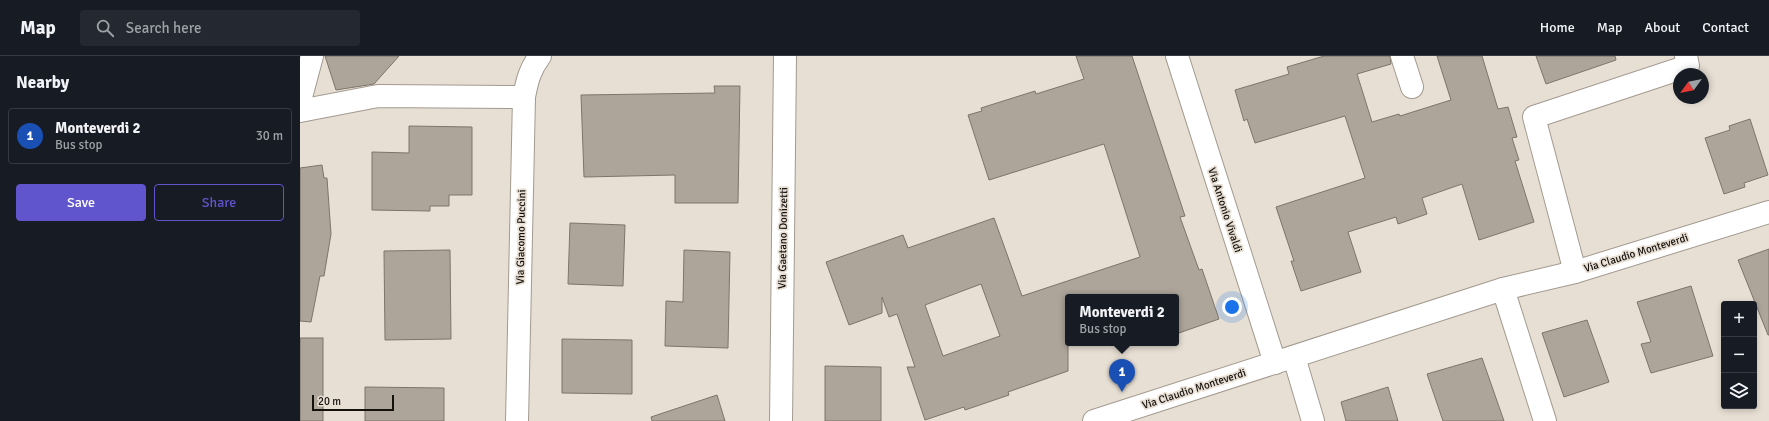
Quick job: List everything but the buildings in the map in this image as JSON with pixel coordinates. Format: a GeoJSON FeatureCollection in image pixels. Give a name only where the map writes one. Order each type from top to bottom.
{"type":"FeatureCollection","features":[{"type":"Feature","properties":{"kind":"street"},"geometry":{"type":"LineString","coordinates":[[300,101],[312,56]]}},
{"type":"Feature","properties":{"kind":"street","name":"Via Giacomo Puccini"},"geometry":{"type":"LineString","coordinates":[[517,421],[524,97],[533,65],[540,56]]}},
{"type":"Feature","properties":{"kind":"street","name":"Via Gaetano Donizetti"},"geometry":{"type":"LineString","coordinates":[[781,421],[784,56]]}},
{"type":"Feature","properties":{"kind":"street","name":"Via Antonio Vivaldi"},"geometry":{"type":"LineString","coordinates":[[1177,56],[1285,360]]}},
{"type":"Feature","properties":{"kind":"street"},"geometry":{"type":"LineString","coordinates":[[1402,56],[1412,87]]}},
{"type":"Feature","properties":{"kind":"street"},"geometry":{"type":"LineString","coordinates":[[1575,272],[1534,117],[1688,66],[1686,56]]}},
{"type":"Feature","properties":{"kind":"street"},"geometry":{"type":"LineString","coordinates":[[300,111],[378,96],[524,97]]}},
{"type":"Feature","properties":{"kind":"street","name":"Via Claudio Monteverdi"},"geometry":{"type":"LineString","coordinates":[[1094,421],[1503,289],[1575,272],[1769,212]]}},
{"type":"Feature","properties":{"kind":"street"},"geometry":{"type":"LineString","coordinates":[[1503,289],[1545,421]]}},
{"type":"Feature","properties":{"kind":"street"},"geometry":{"type":"LineString","coordinates":[[1285,360],[1314,421]]}},
{"type":"Feature","properties":{"kind":"place","name":"Monteverdi 2"},"geometry":{"type":"Point","coordinates":[1122,392]}}]}
